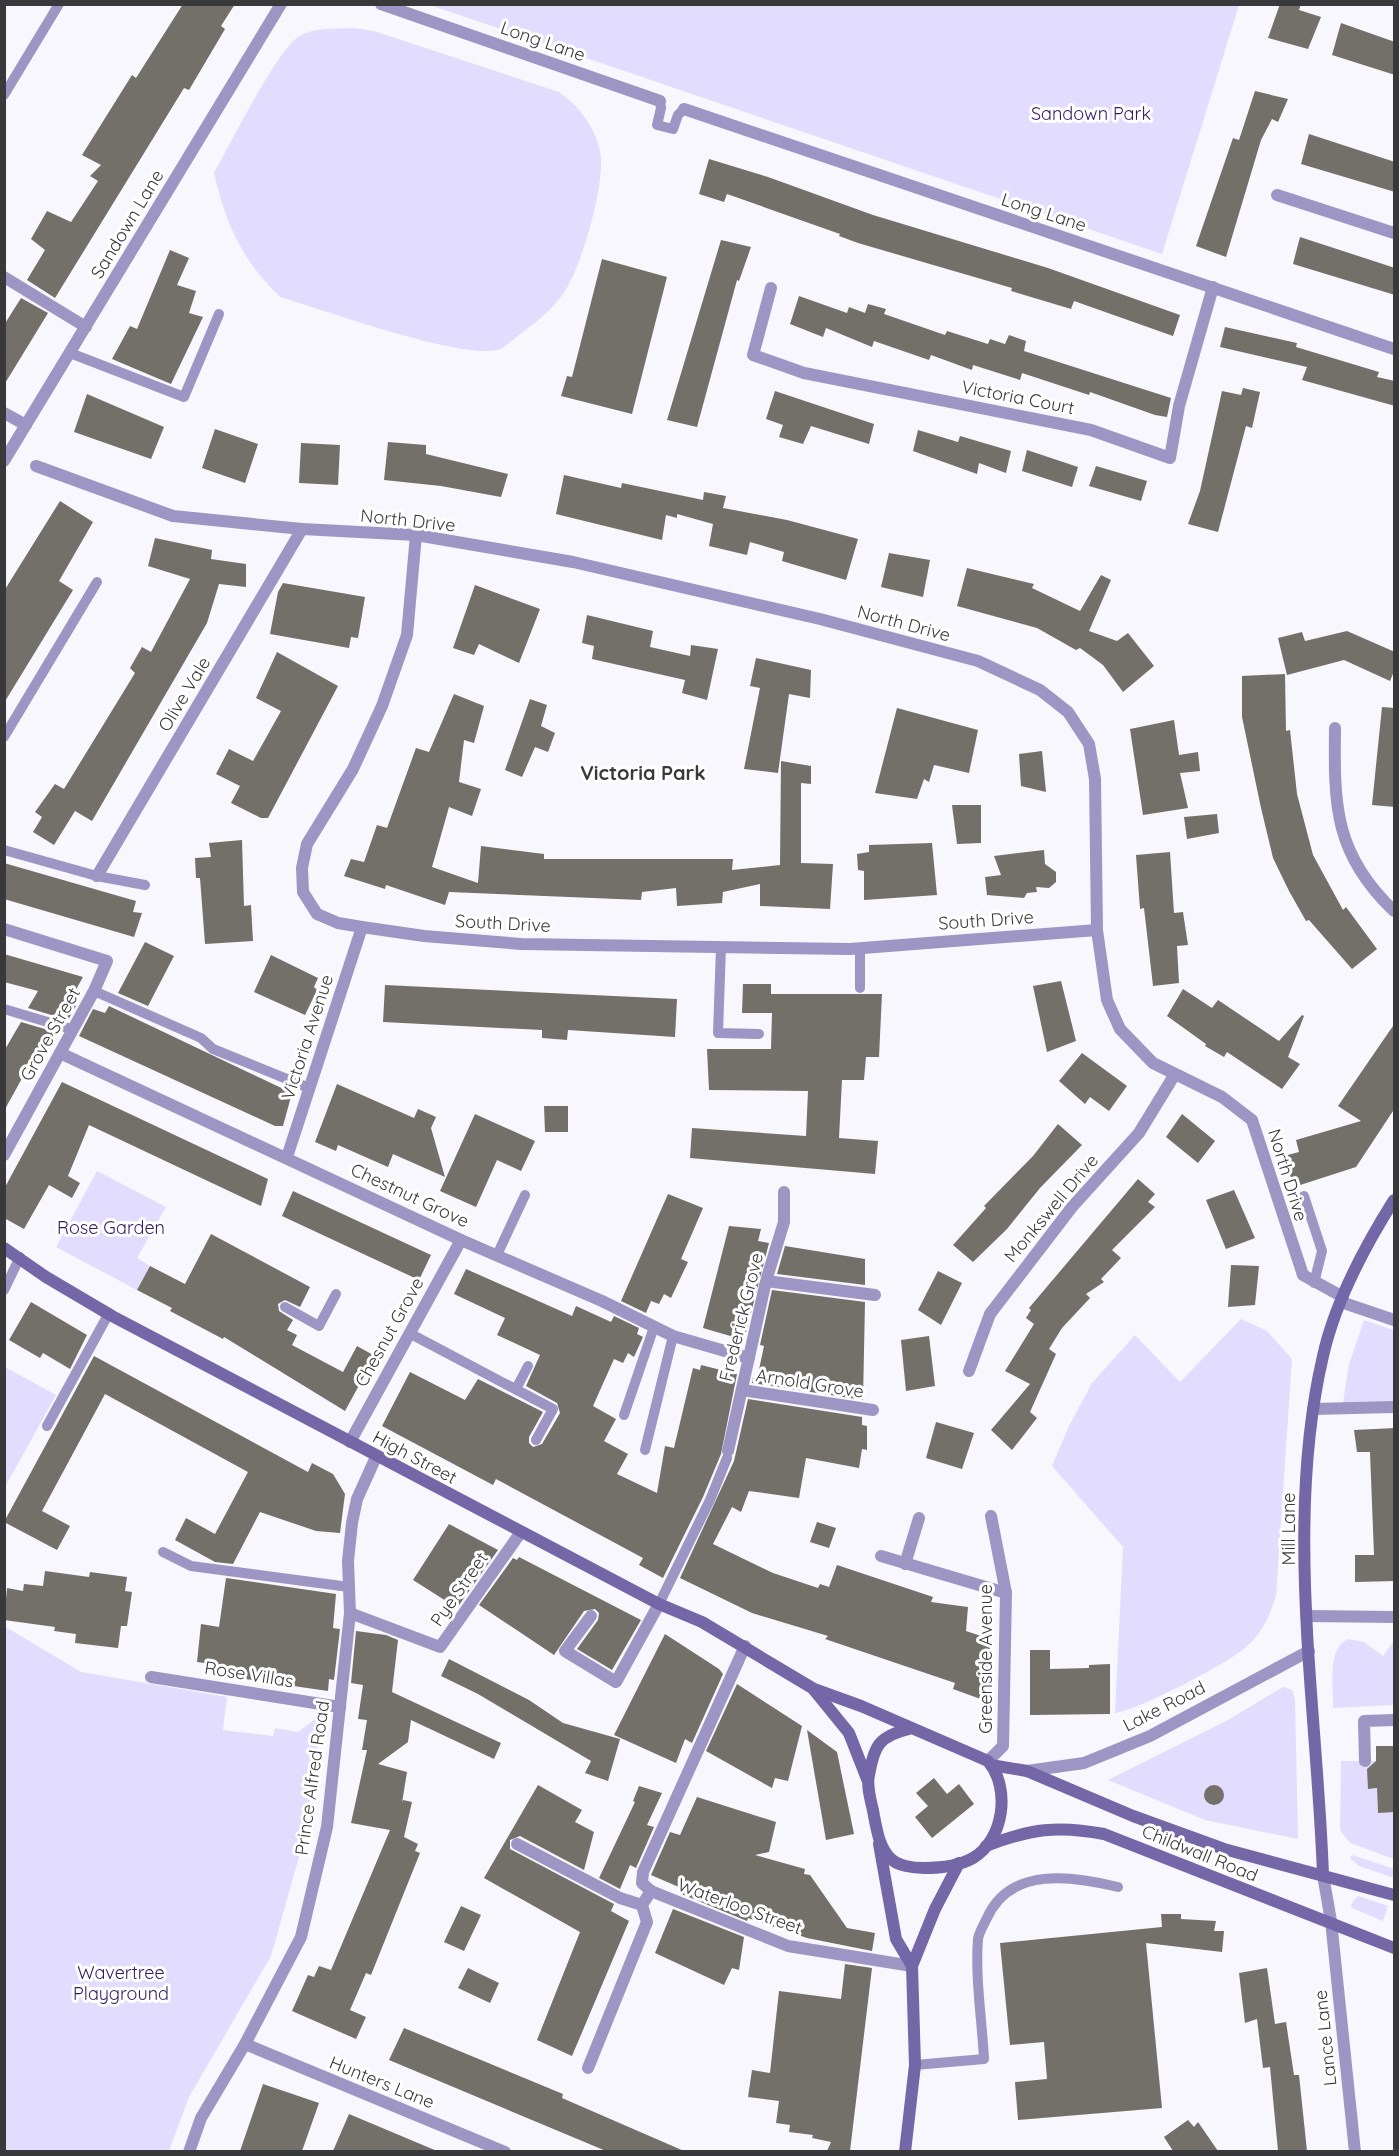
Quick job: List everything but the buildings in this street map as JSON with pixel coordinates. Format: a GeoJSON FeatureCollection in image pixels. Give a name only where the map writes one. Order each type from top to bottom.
{"type":"FeatureCollection","features":[{"type":"Feature","properties":{"kind":"main road","name":"Mill Lane"},"geometry":{"type":"LineString","coordinates":[[1323,1875],[1309,1651],[1304,1513],[1313,1409],[1323,1354],[1342,1300],[1377,1227],[1395,1200]]}},
{"type":"Feature","properties":{"kind":"main road","name":"High Street"},"geometry":{"type":"LineString","coordinates":[[4,1248],[46,1277],[109,1313],[659,1604],[702,1622],[814,1689],[861,1706],[909,1729]]}},
{"type":"Feature","properties":{"kind":"main road","name":"High Street"},"geometry":{"type":"LineString","coordinates":[[814,1689],[849,1733],[868,1780]]}},
{"type":"Feature","properties":{"kind":"main road"},"geometry":{"type":"LineString","coordinates":[[878,1837],[890,1859],[913,1868],[935,1868],[959,1863],[973,1857],[986,1846],[997,1828],[1002,1807],[1000,1787],[990,1763],[909,1729],[890,1733],[873,1750],[868,1780],[878,1837],[896,1939],[912,1966]]}},
{"type":"Feature","properties":{"kind":"main road","name":"Childwall Road"},"geometry":{"type":"LineString","coordinates":[[990,1763],[1027,1771],[1133,1815],[1224,1849],[1276,1865],[1395,1895]]}},
{"type":"Feature","properties":{"kind":"main road","name":"Childwall Road"},"geometry":{"type":"LineString","coordinates":[[986,1846],[1010,1837],[1071,1828],[1104,1834],[1395,1948]]}},
{"type":"Feature","properties":{"kind":"main road"},"geometry":{"type":"LineString","coordinates":[[905,2151],[915,2065],[912,1966],[935,1909],[959,1863]]}},
{"type":"Feature","properties":{"kind":"street","name":"Sandown Lane"},"geometry":{"type":"LineString","coordinates":[[4,461],[281,4]]}},
{"type":"Feature","properties":{"kind":"street","name":"Long Lane"},"geometry":{"type":"LineString","coordinates":[[381,4],[660,101]]}},
{"type":"Feature","properties":{"kind":"street","name":"Long Lane"},"geometry":{"type":"LineString","coordinates":[[684,109],[1395,349]]}},
{"type":"Feature","properties":{"kind":"street"},"geometry":{"type":"LineString","coordinates":[[1277,195],[1395,233]]}},
{"type":"Feature","properties":{"kind":"street"},"geometry":{"type":"LineString","coordinates":[[4,277],[86,327]]}},
{"type":"Feature","properties":{"kind":"street","name":"Victoria Court"},"geometry":{"type":"LineString","coordinates":[[771,288],[753,355],[804,373],[1091,430],[1170,458],[1179,406],[1213,287]]}},
{"type":"Feature","properties":{"kind":"street"},"geometry":{"type":"LineString","coordinates":[[4,413],[26,425]]}},
{"type":"Feature","properties":{"kind":"street","name":"North Drive"},"geometry":{"type":"LineString","coordinates":[[36,466],[172,516],[302,529],[416,535],[573,562],[820,619],[978,661],[1040,690],[1068,712],[1089,744],[1095,779],[1097,930],[1107,1000],[1120,1029],[1153,1064],[1222,1097],[1251,1120],[1303,1275],[1342,1300],[1395,1320]]}},
{"type":"Feature","properties":{"kind":"street","name":"Olive Vale"},"geometry":{"type":"LineString","coordinates":[[97,876],[302,529]]}},
{"type":"Feature","properties":{"kind":"street","name":"South Drive"},"geometry":{"type":"LineString","coordinates":[[416,535],[407,635],[377,717],[353,769],[307,844],[302,868],[303,892],[317,914],[338,923],[362,927],[424,936],[521,944],[860,948],[1097,930]]}},
{"type":"Feature","properties":{"kind":"street"},"geometry":{"type":"LineString","coordinates":[[1335,728],[1334,788],[1340,824],[1361,871],[1395,911]]}},
{"type":"Feature","properties":{"kind":"street","name":"Victoria Avenue"},"geometry":{"type":"LineString","coordinates":[[287,1157],[362,927]]}},
{"type":"Feature","properties":{"kind":"street","name":"Grove Street"},"geometry":{"type":"LineString","coordinates":[[4,929],[107,961],[94,991],[71,1029],[4,1155]]}},
{"type":"Feature","properties":{"kind":"street","name":"Chestnut Grove"},"geometry":{"type":"LineString","coordinates":[[60,1053],[673,1336],[749,1358]]}},
{"type":"Feature","properties":{"kind":"street","name":"Monkswell Drive"},"geometry":{"type":"LineString","coordinates":[[969,1371],[990,1314],[1072,1207],[1140,1133],[1174,1074]]}},
{"type":"Feature","properties":{"kind":"street","name":"Frederick Grove"},"geometry":{"type":"LineString","coordinates":[[728,1455],[766,1281],[784,1222],[784,1192]]}},
{"type":"Feature","properties":{"kind":"street","name":"Chesnut Grove"},"geometry":{"type":"LineString","coordinates":[[350,1442],[461,1240]]}},
{"type":"Feature","properties":{"kind":"street"},"geometry":{"type":"LineString","coordinates":[[766,1281],[875,1295]]}},
{"type":"Feature","properties":{"kind":"street","name":"Arnold Grove"},"geometry":{"type":"LineString","coordinates":[[742,1390],[873,1410]]}},
{"type":"Feature","properties":{"kind":"street"},"geometry":{"type":"LineString","coordinates":[[1313,1409],[1395,1407]]}},
{"type":"Feature","properties":{"kind":"street","name":"Prince Alfred Road"},"geometry":{"type":"LineString","coordinates":[[189,2151],[201,2118],[245,2044],[301,1937],[327,1827],[350,1613],[348,1561],[357,1499],[376,1456]]}},
{"type":"Feature","properties":{"kind":"street","name":"Greenside Avenue"},"geometry":{"type":"LineString","coordinates":[[990,1763],[1003,1746],[1006,1593],[991,1516]]}},
{"type":"Feature","properties":{"kind":"street"},"geometry":{"type":"LineString","coordinates":[[905,1564],[919,1518]]}},
{"type":"Feature","properties":{"kind":"street","name":"Pye Street"},"geometry":{"type":"LineString","coordinates":[[350,1613],[440,1647],[521,1532]]}},
{"type":"Feature","properties":{"kind":"street"},"geometry":{"type":"LineString","coordinates":[[881,1556],[1006,1593]]}},
{"type":"Feature","properties":{"kind":"street"},"geometry":{"type":"LineString","coordinates":[[591,1616],[565,1651],[616,1682],[659,1604]]}},
{"type":"Feature","properties":{"kind":"street"},"geometry":{"type":"LineString","coordinates":[[1308,1616],[1395,1617]]}},
{"type":"Feature","properties":{"kind":"street","name":"Waterloo Street"},"geometry":{"type":"LineString","coordinates":[[745,1646],[644,1872],[642,1883],[651,1892],[788,1946],[912,1966]]}},
{"type":"Feature","properties":{"kind":"street","name":"Lake Road"},"geometry":{"type":"LineString","coordinates":[[1027,1771],[1084,1763],[1150,1736],[1309,1651]]}},
{"type":"Feature","properties":{"kind":"street","name":"Rose Villas"},"geometry":{"type":"LineString","coordinates":[[152,1677],[340,1707]]}},
{"type":"Feature","properties":{"kind":"street"},"geometry":{"type":"LineString","coordinates":[[1365,1761],[1364,1721],[1395,1720]]}},
{"type":"Feature","properties":{"kind":"street"},"geometry":{"type":"LineString","coordinates":[[517,1844],[620,1898],[642,1905]]}},
{"type":"Feature","properties":{"kind":"street","name":"Lance Lane"},"geometry":{"type":"LineString","coordinates":[[1323,1875],[1331,1922],[1355,2151]]}},
{"type":"Feature","properties":{"kind":"street"},"geometry":{"type":"LineString","coordinates":[[642,1905],[651,1892]]}},
{"type":"Feature","properties":{"kind":"street"},"geometry":{"type":"LineString","coordinates":[[588,2068],[647,1922],[642,1905]]}},
{"type":"Feature","properties":{"kind":"street","name":"Hunters Lane"},"geometry":{"type":"LineString","coordinates":[[245,2044],[505,2151]]}},
{"type":"Feature","properties":{"kind":"lane"},"geometry":{"type":"LineString","coordinates":[[4,95],[59,4]]}},
{"type":"Feature","properties":{"kind":"lane"},"geometry":{"type":"LineString","coordinates":[[660,101],[661,108],[657,125],[673,129],[684,109]]}},
{"type":"Feature","properties":{"kind":"lane"},"geometry":{"type":"LineString","coordinates":[[70,353],[184,397],[219,314]]}},
{"type":"Feature","properties":{"kind":"lane"},"geometry":{"type":"LineString","coordinates":[[4,737],[97,582]]}},
{"type":"Feature","properties":{"kind":"lane"},"geometry":{"type":"LineString","coordinates":[[4,850],[97,876],[145,885]]}},
{"type":"Feature","properties":{"kind":"lane"},"geometry":{"type":"LineString","coordinates":[[721,947],[718,1033],[759,1034]]}},
{"type":"Feature","properties":{"kind":"lane"},"geometry":{"type":"LineString","coordinates":[[860,948],[860,988]]}},
{"type":"Feature","properties":{"kind":"lane"},"geometry":{"type":"LineString","coordinates":[[94,991],[201,1038],[213,1049],[309,1088]]}},
{"type":"Feature","properties":{"kind":"lane"},"geometry":{"type":"LineString","coordinates":[[4,1009],[71,1029]]}},
{"type":"Feature","properties":{"kind":"lane"},"geometry":{"type":"LineString","coordinates":[[497,1255],[525,1195]]}},
{"type":"Feature","properties":{"kind":"lane"},"geometry":{"type":"LineString","coordinates":[[1304,1196],[1322,1251],[1314,1283]]}},
{"type":"Feature","properties":{"kind":"lane"},"geometry":{"type":"LineString","coordinates":[[4,1290],[20,1257]]}},
{"type":"Feature","properties":{"kind":"lane"},"geometry":{"type":"LineString","coordinates":[[285,1307],[319,1326],[336,1294]]}},
{"type":"Feature","properties":{"kind":"lane"},"geometry":{"type":"LineString","coordinates":[[47,1426],[109,1313]]}},
{"type":"Feature","properties":{"kind":"lane"},"geometry":{"type":"LineString","coordinates":[[624,1415],[654,1327]]}},
{"type":"Feature","properties":{"kind":"lane"},"geometry":{"type":"LineString","coordinates":[[409,1333],[553,1409],[536,1440]]}},
{"type":"Feature","properties":{"kind":"lane"},"geometry":{"type":"LineString","coordinates":[[645,1450],[673,1336]]}},
{"type":"Feature","properties":{"kind":"lane"},"geometry":{"type":"LineString","coordinates":[[516,1389],[528,1366]]}},
{"type":"Feature","properties":{"kind":"lane"},"geometry":{"type":"LineString","coordinates":[[659,1604],[710,1500],[728,1455]]}},
{"type":"Feature","properties":{"kind":"lane"},"geometry":{"type":"LineString","coordinates":[[163,1552],[190,1566],[349,1587]]}},
{"type":"Feature","properties":{"kind":"lane"},"geometry":{"type":"LineString","coordinates":[[915,2065],[984,2059],[978,1936],[993,1903],[1015,1887],[1046,1877],[1086,1880],[1118,1887]]}},
{"type":"Feature","properties":{"kind":"green space","name":"Sandown Park"},"geometry":{"type":"Polygon","coordinates":[[[430,5],[1239,5],[1162,254],[430,5]]]}},
{"type":"Feature","properties":{"kind":"green space"},"geometry":{"type":"Polygon","coordinates":[[[355,28],[374,31],[559,92],[579,110],[590,125],[598,142],[601,165],[596,204],[583,249],[568,286],[541,318],[500,349],[479,351],[423,341],[280,297],[255,269],[237,241],[224,209],[214,173],[242,121],[279,58],[300,36],[320,30],[355,28]]]}},
{"type":"Feature","properties":{"kind":"green space","name":"Rose Garden"},"geometry":{"type":"Polygon","coordinates":[[[97,1171],[166,1207],[137,1258],[150,1266],[137,1290],[56,1247],[97,1171]]]}},
{"type":"Feature","properties":{"kind":"green space"},"geometry":{"type":"Polygon","coordinates":[[[1241,1319],[1267,1331],[1292,1359],[1276,1596],[1261,1630],[1252,1642],[1236,1654],[1162,1695],[1115,1713],[1123,1547],[1052,1466],[1069,1426],[1092,1383],[1135,1335],[1180,1382],[1241,1319]]]}},
{"type":"Feature","properties":{"kind":"green space"},"geometry":{"type":"Polygon","coordinates":[[[1364,1320],[1394,1330],[1394,1402],[1343,1403],[1349,1364],[1364,1320]]]}},
{"type":"Feature","properties":{"kind":"green space"},"geometry":{"type":"Polygon","coordinates":[[[5,1367],[56,1395],[5,1487],[5,1367]]]}},
{"type":"Feature","properties":{"kind":"green space","name":"Wavertree Playground"},"geometry":{"type":"Polygon","coordinates":[[[4,1626],[81,1672],[227,1697],[223,1730],[273,1736],[275,1728],[298,1732],[322,1714],[306,1832],[271,1956],[189,2097],[169,2151],[5,2151],[4,1626]]]}},
{"type":"Feature","properties":{"kind":"green space"},"geometry":{"type":"Polygon","coordinates":[[[1348,1639],[1364,1642],[1383,1656],[1394,1640],[1394,1705],[1333,1708],[1334,1660],[1341,1644],[1348,1639]]]}},
{"type":"Feature","properties":{"kind":"green space"},"geometry":{"type":"Polygon","coordinates":[[[1283,1687],[1292,1690],[1295,1699],[1298,1839],[1205,1820],[1108,1780],[1228,1720],[1283,1687]]]}},
{"type":"Feature","properties":{"kind":"green space"},"geometry":{"type":"Polygon","coordinates":[[[1341,1761],[1376,1761],[1369,1789],[1377,1788],[1378,1813],[1394,1812],[1394,1859],[1350,1843],[1340,1830],[1341,1761]]]}},
{"type":"Feature","properties":{"kind":"green space"},"geometry":{"type":"Polygon","coordinates":[[[1352,1855],[1394,1869],[1394,1878],[1359,1866],[1350,1858],[1352,1855]]]}},
{"type":"Feature","properties":{"kind":"green space"},"geometry":{"type":"Polygon","coordinates":[[[1358,1896],[1388,1906],[1383,1921],[1352,1908],[1351,1904],[1358,1896]]]}},
{"type":"Feature","properties":{"kind":"district","name":"Victoria Park"},"geometry":{"type":"Point","coordinates":[643,772]}}]}
